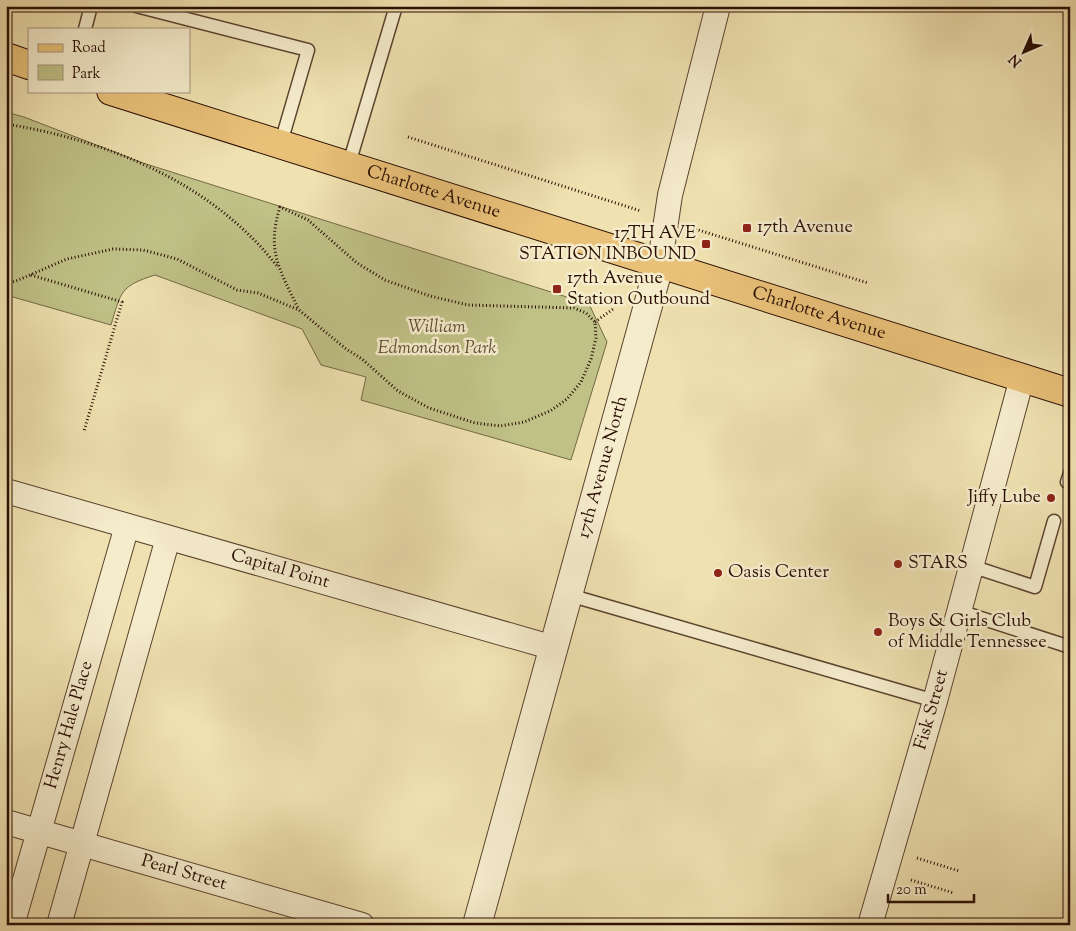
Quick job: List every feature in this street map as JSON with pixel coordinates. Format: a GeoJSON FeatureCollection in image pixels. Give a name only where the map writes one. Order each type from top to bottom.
{"type":"FeatureCollection","features":[{"type":"Feature","properties":{"kind":"main road"},"geometry":{"type":"LineString","coordinates":[[6,58],[28,65]]}},
{"type":"Feature","properties":{"kind":"main road","name":"Charlotte Avenue"},"geometry":{"type":"LineString","coordinates":[[114,92],[280,146],[660,262],[1070,393]]}},
{"type":"Feature","properties":{"kind":"street","name":"17th Avenue North"},"geometry":{"type":"LineString","coordinates":[[477,925],[660,262],[670,195],[718,6]]}},
{"type":"Feature","properties":{"kind":"street","name":"Fisk Street"},"geometry":{"type":"LineString","coordinates":[[870,925],[934,701],[1022,378]]}},
{"type":"Feature","properties":{"kind":"street","name":"Capital Point"},"geometry":{"type":"LineString","coordinates":[[6,491],[554,648]]}},
{"type":"Feature","properties":{"kind":"street","name":"Henry Hale Place"},"geometry":{"type":"LineString","coordinates":[[12,925],[127,526]]}},
{"type":"Feature","properties":{"kind":"street"},"geometry":{"type":"LineString","coordinates":[[60,925],[168,538]]}},
{"type":"Feature","properties":{"kind":"street","name":"Pearl Street"},"geometry":{"type":"LineString","coordinates":[[6,822],[362,925]]}},
{"type":"Feature","properties":{"kind":"lane"},"geometry":{"type":"LineString","coordinates":[[85,28],[91,6]]}},
{"type":"Feature","properties":{"kind":"lane"},"geometry":{"type":"LineString","coordinates":[[136,6],[308,50],[280,146]]}},
{"type":"Feature","properties":{"kind":"lane"},"geometry":{"type":"LineString","coordinates":[[348,167],[396,6]]}},
{"type":"Feature","properties":{"kind":"lane"},"geometry":{"type":"LineString","coordinates":[[971,566],[1035,587],[1054,521]]}},
{"type":"Feature","properties":{"kind":"lane"},"geometry":{"type":"LineString","coordinates":[[569,595],[934,701]]}},
{"type":"Feature","properties":{"kind":"lane"},"geometry":{"type":"LineString","coordinates":[[959,611],[1070,648]]}},
{"type":"Feature","properties":{"kind":"path"},"geometry":{"type":"LineString","coordinates":[[1054,6],[1070,10]]}},
{"type":"Feature","properties":{"kind":"path"},"geometry":{"type":"LineString","coordinates":[[6,124],[40,130],[143,162],[222,212],[249,234],[279,268]]}},
{"type":"Feature","properties":{"kind":"path"},"geometry":{"type":"LineString","coordinates":[[408,137],[868,283]]}},
{"type":"Feature","properties":{"kind":"path"},"geometry":{"type":"LineString","coordinates":[[6,283],[31,275],[45,267],[90,253],[113,249],[143,250],[177,259],[237,290],[258,293],[299,310],[346,349],[362,359],[398,391],[429,408],[475,424],[500,426],[524,422],[550,411],[567,399],[581,382],[591,359],[596,338],[594,322],[586,313],[574,308],[468,305],[430,296],[385,280],[358,263],[308,220],[280,207],[273,235],[274,249],[279,268],[299,310]]}},
{"type":"Feature","properties":{"kind":"path"},"geometry":{"type":"LineString","coordinates":[[31,275],[122,302],[84,431]]}},
{"type":"Feature","properties":{"kind":"path"},"geometry":{"type":"LineString","coordinates":[[594,322],[613,309]]}},
{"type":"Feature","properties":{"kind":"path"},"geometry":{"type":"LineString","coordinates":[[915,857],[959,871]]}},
{"type":"Feature","properties":{"kind":"path"},"geometry":{"type":"LineString","coordinates":[[908,879],[954,893]]}},
{"type":"Feature","properties":{"kind":"green space","name":"William Edmondson Park"},"geometry":{"type":"Polygon","coordinates":[[[6,112],[24,117],[143,163],[589,304],[607,342],[571,460],[361,400],[366,377],[321,365],[302,329],[155,275],[128,287],[120,298],[111,325],[6,295],[6,112]]]}},
{"type":"Feature","properties":{"kind":"place","name":"17th Avenue"},"geometry":{"type":"Point","coordinates":[747,228]}},
{"type":"Feature","properties":{"kind":"place","name":"17TH AVE STATION INBOUND"},"geometry":{"type":"Point","coordinates":[706,244]}},
{"type":"Feature","properties":{"kind":"place","name":"17th Avenue Station Outbound"},"geometry":{"type":"Point","coordinates":[557,289]}},
{"type":"Feature","properties":{"kind":"place","name":"Jiffy Lube"},"geometry":{"type":"Point","coordinates":[1051,498]}},
{"type":"Feature","properties":{"kind":"place","name":"STARS"},"geometry":{"type":"Point","coordinates":[898,564]}},
{"type":"Feature","properties":{"kind":"place","name":"Oasis Center"},"geometry":{"type":"Point","coordinates":[718,573]}},
{"type":"Feature","properties":{"kind":"place","name":"Boys & Girls Club of Middle Tennessee"},"geometry":{"type":"Point","coordinates":[878,632]}}]}
